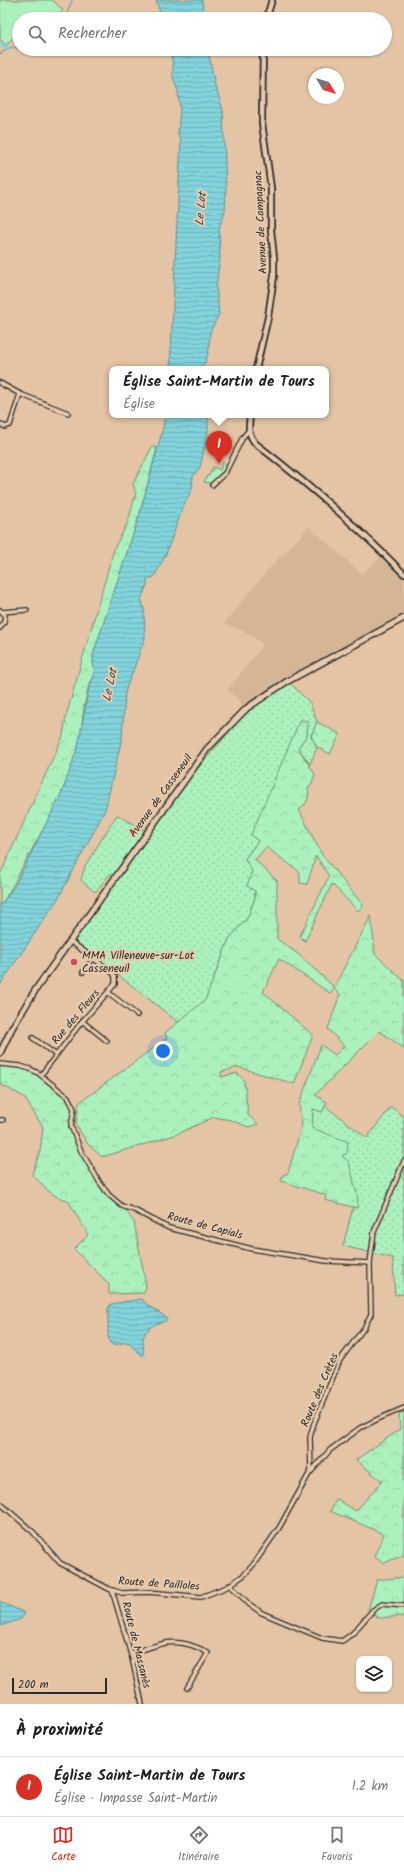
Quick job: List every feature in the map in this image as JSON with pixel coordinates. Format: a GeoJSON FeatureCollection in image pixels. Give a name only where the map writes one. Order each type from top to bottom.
{"type":"FeatureCollection","features":[{"type":"Feature","properties":{"kind":"main road","name":"Avenue de Casseneuil"},"geometry":{"type":"LineString","coordinates":[[0,1054],[12,1028],[35,990],[207,749],[247,708],[286,682],[404,618]]}},
{"type":"Feature","properties":{"kind":"street"},"geometry":{"type":"LineString","coordinates":[[268,12],[272,0]]}},
{"type":"Feature","properties":{"kind":"street","name":"Avenue de Campagnac"},"geometry":{"type":"LineString","coordinates":[[257,366],[268,317],[274,276],[271,230],[271,188],[262,123],[263,56]]}},
{"type":"Feature","properties":{"kind":"street"},"geometry":{"type":"LineString","coordinates":[[0,383],[20,394],[68,413]]}},
{"type":"Feature","properties":{"kind":"street"},"geometry":{"type":"LineString","coordinates":[[0,424],[5,426],[10,425],[20,394]]}},
{"type":"Feature","properties":{"kind":"street"},"geometry":{"type":"LineString","coordinates":[[250,418],[249,436],[255,443],[320,494],[367,536],[404,574]]}},
{"type":"Feature","properties":{"kind":"street"},"geometry":{"type":"LineString","coordinates":[[212,485],[225,473],[243,437],[248,431]]}},
{"type":"Feature","properties":{"kind":"street"},"geometry":{"type":"LineString","coordinates":[[1,611],[27,610]]}},
{"type":"Feature","properties":{"kind":"street"},"geometry":{"type":"LineString","coordinates":[[0,628],[5,618],[5,615],[1,611]]}},
{"type":"Feature","properties":{"kind":"street","name":"Rue des Fleurs"},"geometry":{"type":"LineString","coordinates":[[41,1075],[82,1021],[109,993],[115,984],[115,977],[70,941]]}},
{"type":"Feature","properties":{"kind":"street"},"geometry":{"type":"LineString","coordinates":[[83,972],[93,959]]}},
{"type":"Feature","properties":{"kind":"street"},"geometry":{"type":"LineString","coordinates":[[109,993],[137,1015]]}},
{"type":"Feature","properties":{"kind":"street"},"geometry":{"type":"LineString","coordinates":[[82,1021],[107,1041]]}},
{"type":"Feature","properties":{"kind":"street"},"geometry":{"type":"LineString","coordinates":[[34,1038],[56,1055]]}},
{"type":"Feature","properties":{"kind":"street","name":"Route de Capials"},"geometry":{"type":"LineString","coordinates":[[0,1064],[20,1066],[41,1075],[68,1097],[74,1109],[71,1126],[81,1151],[100,1183],[109,1195],[122,1206],[134,1210],[169,1228],[252,1249],[326,1261],[370,1264]]}},
{"type":"Feature","properties":{"kind":"street","name":"Route des Crètes"},"geometry":{"type":"LineString","coordinates":[[311,1471],[310,1437],[314,1423],[340,1360],[364,1328],[371,1314],[370,1264],[374,1232],[404,1161]]}},
{"type":"Feature","properties":{"kind":"street","name":"Route de Pailloles"},"geometry":{"type":"LineString","coordinates":[[0,1503],[33,1532],[60,1563],[112,1590],[122,1593],[149,1592],[201,1597],[230,1585],[253,1565],[279,1528],[311,1471],[330,1450],[345,1438],[378,1419],[404,1408]]}},
{"type":"Feature","properties":{"kind":"street"},"geometry":{"type":"LineString","coordinates":[[230,1585],[249,1604],[262,1613],[322,1638],[342,1641],[352,1634],[373,1610],[382,1604],[404,1606]]}},
{"type":"Feature","properties":{"kind":"street","name":"Route de Massanès"},"geometry":{"type":"LineString","coordinates":[[112,1590],[131,1654],[142,1704]]}},
{"type":"Feature","properties":{"kind":"street"},"geometry":{"type":"LineString","coordinates":[[131,1654],[160,1643],[186,1643],[196,1646],[208,1653],[187,1688]]}},
{"type":"Feature","properties":{"kind":"shaded area"},"geometry":{"type":"Polygon","coordinates":[[[309,527],[362,574],[381,557],[404,580],[404,612],[248,710],[228,690],[263,644],[241,630],[224,624],[267,571],[309,527]]]}},
{"type":"Feature","properties":{"kind":"green space"},"geometry":{"type":"Polygon","coordinates":[[[0,0],[52,0],[63,10],[61,12],[12,12],[12,39],[6,45],[0,39],[0,0]]]}},
{"type":"Feature","properties":{"kind":"green space"},"geometry":{"type":"Polygon","coordinates":[[[152,447],[157,448],[140,513],[93,655],[94,677],[88,690],[78,748],[74,762],[51,815],[0,906],[0,875],[63,736],[66,716],[114,549],[128,522],[136,493],[133,484],[152,447]]]}},
{"type":"Feature","properties":{"kind":"green space"},"geometry":{"type":"Polygon","coordinates":[[[223,462],[228,464],[224,473],[211,483],[204,482],[207,476],[209,476],[213,467],[220,470],[223,462]]]}},
{"type":"Feature","properties":{"kind":"green space"},"geometry":{"type":"Polygon","coordinates":[[[290,683],[310,703],[317,722],[311,736],[317,747],[310,764],[298,748],[307,735],[308,721],[258,841],[245,859],[253,871],[255,897],[248,917],[229,939],[205,1001],[178,1022],[74,940],[117,877],[110,874],[95,892],[81,880],[85,866],[117,815],[150,833],[192,775],[248,710],[290,683]]]}},
{"type":"Feature","properties":{"kind":"green space"},"geometry":{"type":"Polygon","coordinates":[[[300,720],[308,721],[307,735],[298,748],[315,774],[311,785],[308,787],[309,794],[307,800],[299,810],[322,855],[363,905],[358,911],[332,884],[305,941],[300,936],[329,876],[316,856],[307,884],[300,883],[300,872],[266,847],[255,860],[277,881],[277,939],[298,954],[334,987],[371,916],[375,954],[404,981],[404,1048],[379,1031],[315,1095],[327,1102],[322,1112],[313,1109],[312,1128],[348,1142],[347,1153],[342,1156],[349,1162],[358,1199],[357,1208],[325,1200],[326,1195],[281,1181],[283,1175],[288,1173],[302,1125],[299,1105],[321,1045],[335,1055],[344,1046],[328,1029],[340,994],[334,988],[330,993],[279,959],[263,992],[313,1035],[294,1084],[238,1067],[221,1072],[221,1077],[237,1073],[244,1080],[248,1115],[258,1124],[248,1127],[231,1120],[214,1117],[175,1135],[102,1157],[87,1143],[76,1124],[79,1103],[167,1038],[165,1033],[205,1000],[229,939],[248,917],[255,898],[255,891],[247,886],[252,871],[245,859],[258,841],[251,835],[300,720]]]}},
{"type":"Feature","properties":{"kind":"green space"},"geometry":{"type":"Polygon","coordinates":[[[317,722],[340,734],[330,754],[317,747],[311,736],[317,722]]]}},
{"type":"Feature","properties":{"kind":"green space"},"geometry":{"type":"Polygon","coordinates":[[[0,1064],[30,1069],[68,1097],[74,1109],[71,1126],[81,1151],[100,1183],[122,1206],[134,1222],[146,1286],[144,1293],[109,1294],[109,1284],[74,1249],[88,1235],[68,1200],[52,1194],[32,1174],[40,1152],[43,1127],[24,1097],[0,1084],[0,1064]]]}},
{"type":"Feature","properties":{"kind":"green space"},"geometry":{"type":"Polygon","coordinates":[[[325,1106],[367,1138],[391,1107],[404,1117],[404,1294],[395,1295],[393,1258],[343,1246],[353,1207],[357,1208],[342,1156],[312,1128],[313,1108],[322,1112],[325,1106]]]}},
{"type":"Feature","properties":{"kind":"green space"},"geometry":{"type":"Polygon","coordinates":[[[404,1412],[404,1555],[384,1563],[374,1557],[384,1534],[330,1511],[337,1499],[356,1511],[382,1481],[356,1460],[400,1429],[399,1414],[404,1412]]]}},
{"type":"Feature","properties":{"kind":"green space"},"geometry":{"type":"Polygon","coordinates":[[[404,1577],[404,1616],[379,1618],[368,1610],[377,1580],[404,1577]]]}},
{"type":"Feature","properties":{"kind":"water"},"geometry":{"type":"Polygon","coordinates":[[[156,0],[202,0],[203,12],[160,12],[156,0]]]}},
{"type":"Feature","properties":{"kind":"water","name":"Le Lot"},"geometry":{"type":"Polygon","coordinates":[[[171,56],[209,56],[215,86],[223,110],[226,191],[225,211],[219,228],[220,257],[216,287],[219,314],[210,332],[209,349],[205,363],[201,366],[170,366],[181,140],[178,135],[180,107],[178,91],[173,77],[173,64],[171,56]]]}},
{"type":"Feature","properties":{"kind":"water","name":"Le Lot"},"geometry":{"type":"Polygon","coordinates":[[[165,418],[208,418],[208,433],[200,467],[193,476],[192,489],[183,507],[166,554],[154,577],[147,579],[147,585],[141,599],[144,608],[145,638],[125,692],[122,738],[105,810],[59,897],[0,985],[0,906],[15,885],[63,790],[78,746],[88,692],[94,677],[93,655],[140,513],[165,418]]]}},
{"type":"Feature","properties":{"kind":"water"},"geometry":{"type":"Polygon","coordinates":[[[142,1299],[146,1304],[167,1318],[166,1321],[158,1323],[146,1332],[143,1340],[143,1356],[127,1342],[114,1345],[110,1343],[108,1337],[108,1308],[111,1304],[142,1299]]]}},
{"type":"Feature","properties":{"kind":"water"},"geometry":{"type":"Polygon","coordinates":[[[0,1602],[25,1613],[21,1619],[0,1626],[0,1602]]]}},
{"type":"Feature","properties":{"kind":"waterway"},"geometry":{"type":"LineString","coordinates":[[68,12],[72,0]]}},
{"type":"Feature","properties":{"kind":"waterway"},"geometry":{"type":"LineString","coordinates":[[0,43],[8,48]]}},
{"type":"Feature","properties":{"kind":"waterway"},"geometry":{"type":"LineString","coordinates":[[0,54],[12,47]]}},
{"type":"Feature","properties":{"kind":"place","name":"Église Saint-Martin de Tours"},"geometry":{"type":"Point","coordinates":[219,464]}},
{"type":"Feature","properties":{"kind":"place","name":"MMA Villeneuve-sur-Lot Casseneuil"},"geometry":{"type":"Point","coordinates":[74,962]}}]}
